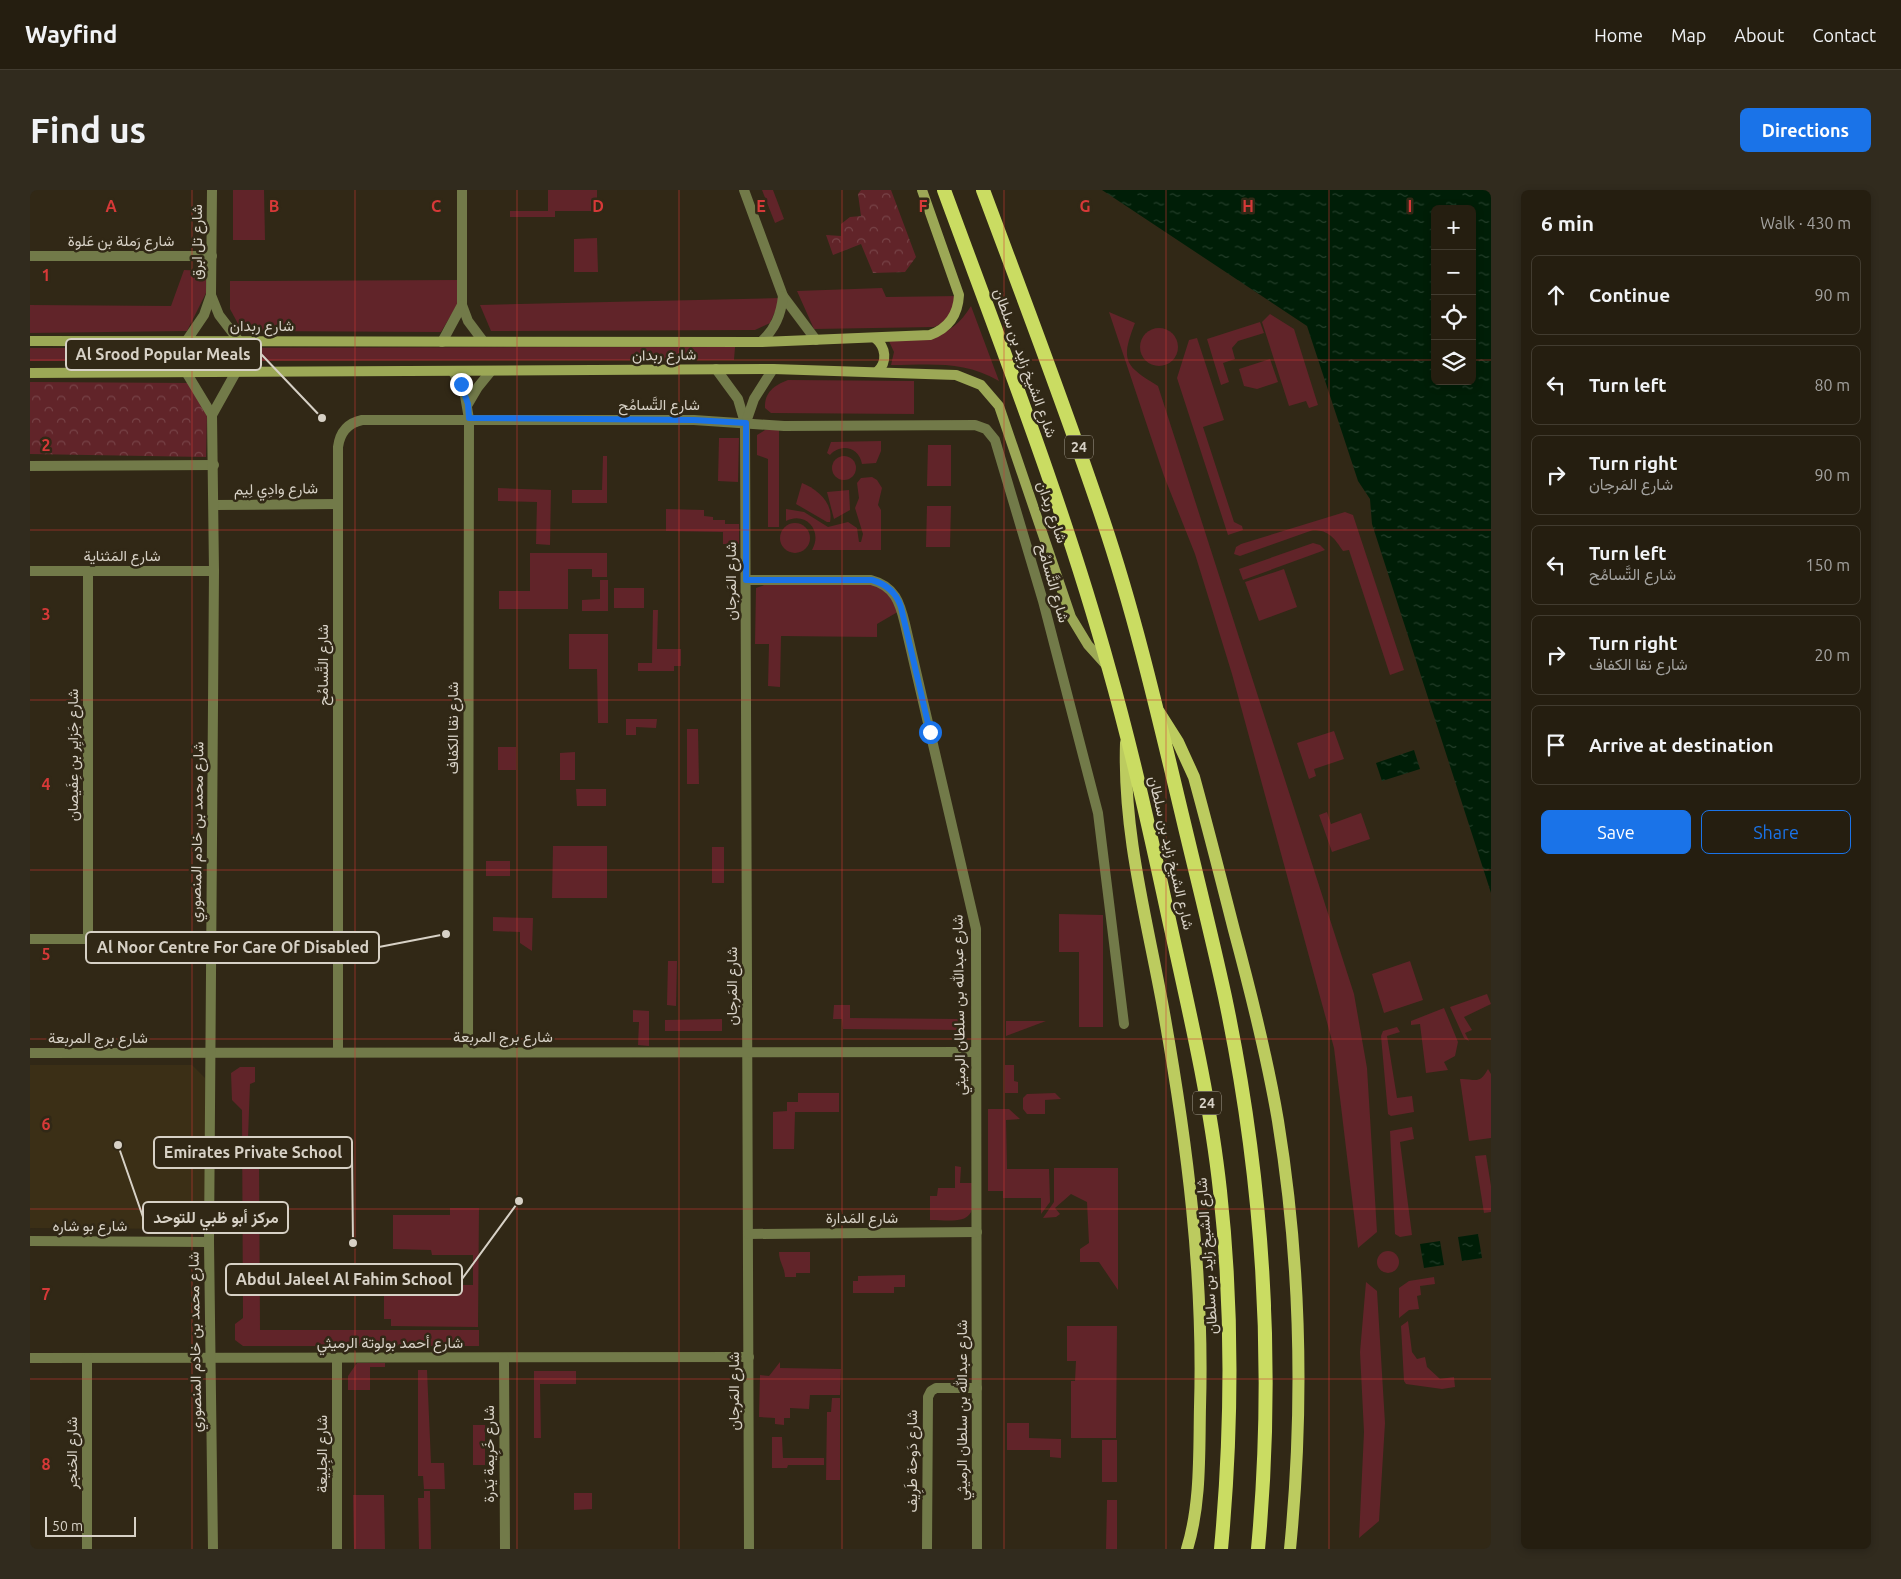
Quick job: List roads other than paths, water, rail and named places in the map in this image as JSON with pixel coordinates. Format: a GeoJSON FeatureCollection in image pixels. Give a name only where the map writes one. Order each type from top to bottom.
{"type":"FeatureCollection","features":[{"type":"Feature","properties":{"kind":"highway","name":"شارع الشيخ زايد بن سلطان"},"geometry":{"type":"LineString","coordinates":[[944,190],[1041,453],[1109,667],[1149,825],[1189,1006],[1220,1190],[1228,1282],[1231,1377],[1228,1470],[1221,1549]]}},
{"type":"Feature","properties":{"kind":"highway","name":"شارع الشيخ زايد بن سلطان"},"geometry":{"type":"LineString","coordinates":[[983,190],[1074,433],[1105,524],[1157,710],[1225,999],[1254,1183],[1262,1279],[1266,1374],[1265,1471],[1258,1549]]}},
{"type":"Feature","properties":{"kind":"main road","name":"شارع ربدان"},"geometry":{"type":"LineString","coordinates":[[30,341],[185,343],[239,341],[761,342],[930,335],[946,326],[956,312],[959,295],[922,190]]}},
{"type":"Feature","properties":{"kind":"main road"},"geometry":{"type":"LineString","coordinates":[[875,338],[881,344],[884,352],[882,365],[877,372]]}},
{"type":"Feature","properties":{"kind":"main road","name":"شارع ربدان"},"geometry":{"type":"LineString","coordinates":[[30,373],[773,369],[956,374],[975,382],[992,394],[1005,418],[1072,617],[1088,645],[1109,667]]}},
{"type":"Feature","properties":{"kind":"main road"},"geometry":{"type":"LineString","coordinates":[[1157,710],[1178,742],[1194,778],[1260,1028],[1278,1122],[1291,1228],[1298,1360],[1297,1443],[1290,1549]]}},
{"type":"Feature","properties":{"kind":"main road"},"geometry":{"type":"LineString","coordinates":[[1126,736],[1126,791],[1131,839],[1174,1071],[1195,1236],[1201,1375],[1198,1474],[1188,1547]]}},
{"type":"Feature","properties":{"kind":"street","name":"شارع تل ابرق"},"geometry":{"type":"LineString","coordinates":[[185,343],[204,316],[211,295],[212,190]]}},
{"type":"Feature","properties":{"kind":"street"},"geometry":{"type":"LineString","coordinates":[[462,190],[462,305],[472,328],[483,341]]}},
{"type":"Feature","properties":{"kind":"street"},"geometry":{"type":"LineString","coordinates":[[744,190],[783,296],[816,340]]}},
{"type":"Feature","properties":{"kind":"street","name":"شارع رَملة بن عَلوة"},"geometry":{"type":"LineString","coordinates":[[30,256],[212,256]]}},
{"type":"Feature","properties":{"kind":"street","name":"شارع تل ابرق"},"geometry":{"type":"LineString","coordinates":[[211,295],[222,320],[239,341]]}},
{"type":"Feature","properties":{"kind":"street"},"geometry":{"type":"LineString","coordinates":[[761,342],[775,326],[782,307],[783,296]]}},
{"type":"Feature","properties":{"kind":"street"},"geometry":{"type":"LineString","coordinates":[[442,342],[462,305]]}},
{"type":"Feature","properties":{"kind":"street","name":"شارع المَرجان"},"geometry":{"type":"LineString","coordinates":[[716,369],[738,399],[746,423],[749,1549]]}},
{"type":"Feature","properties":{"kind":"street","name":"شارع المَرجان"},"geometry":{"type":"LineString","coordinates":[[746,423],[754,399],[773,369]]}},
{"type":"Feature","properties":{"kind":"street"},"geometry":{"type":"LineString","coordinates":[[468,404],[478,386],[491,371]]}},
{"type":"Feature","properties":{"kind":"street","name":"شارع محمد بن خادم المنصوري"},"geometry":{"type":"LineString","coordinates":[[186,372],[212,416],[214,465],[210,1054],[212,1549]]}},
{"type":"Feature","properties":{"kind":"street"},"geometry":{"type":"LineString","coordinates":[[212,416],[236,372]]}},
{"type":"Feature","properties":{"kind":"street","name":"شارع نقا الكفاف"},"geometry":{"type":"LineString","coordinates":[[453,372],[464,390],[469,418],[468,1052]]}},
{"type":"Feature","properties":{"kind":"street","name":"شارع التَّسامُح"},"geometry":{"type":"LineString","coordinates":[[338,1052],[339,440],[350,424],[362,420],[469,418],[694,420],[784,426],[975,425],[986,429],[992,436],[1043,601],[1098,813],[1124,1024]]}},
{"type":"Feature","properties":{"kind":"street"},"geometry":{"type":"LineString","coordinates":[[30,466],[214,465]]}},
{"type":"Feature","properties":{"kind":"street","name":"شارع وادِي لِيم"},"geometry":{"type":"LineString","coordinates":[[214,505],[338,504]]}},
{"type":"Feature","properties":{"kind":"street","name":"شارع المَثناية"},"geometry":{"type":"LineString","coordinates":[[30,571],[214,571]]}},
{"type":"Feature","properties":{"kind":"street","name":"شارع جَزايِر بن عِفَيصان"},"geometry":{"type":"LineString","coordinates":[[88,571],[88,939]]}},
{"type":"Feature","properties":{"kind":"street","name":"شارع عبدالله بن سلطان الرميثي"},"geometry":{"type":"LineString","coordinates":[[746,580],[872,580],[886,585],[899,600],[974,915],[976,942],[977,1549]]}},
{"type":"Feature","properties":{"kind":"street"},"geometry":{"type":"LineString","coordinates":[[30,939],[211,939]]}},
{"type":"Feature","properties":{"kind":"street","name":"شارع برج المربعة"},"geometry":{"type":"LineString","coordinates":[[30,1053],[976,1052]]}},
{"type":"Feature","properties":{"kind":"street","name":"شارع المَدارة"},"geometry":{"type":"LineString","coordinates":[[748,1234],[977,1232]]}},
{"type":"Feature","properties":{"kind":"street","name":"شارع بو شاره"},"geometry":{"type":"LineString","coordinates":[[30,1241],[210,1242]]}},
{"type":"Feature","properties":{"kind":"street","name":"شارع أحمد بولوتة الرميثي"},"geometry":{"type":"LineString","coordinates":[[30,1358],[749,1357]]}},
{"type":"Feature","properties":{"kind":"street","name":"شارع الخنجر"},"geometry":{"type":"LineString","coordinates":[[87,1358],[87,1549]]}},
{"type":"Feature","properties":{"kind":"street","name":"شارع الجِلِيعة"},"geometry":{"type":"LineString","coordinates":[[337,1358],[338,1549]]}},
{"type":"Feature","properties":{"kind":"street","name":"شارع خَرِيمة يَدرة"},"geometry":{"type":"LineString","coordinates":[[504,1358],[505,1549]]}},
{"type":"Feature","properties":{"kind":"street","name":"شارع دَوحة طَرِيف"},"geometry":{"type":"LineString","coordinates":[[927,1549],[928,1397],[931,1391],[936,1388],[977,1388]]}},
{"type":"Feature","properties":{"kind":"water"},"geometry":{"type":"Polygon","coordinates":[[[1102,190],[1491,190],[1491,893],[1372,524],[1370,499],[1358,481],[1307,326],[1102,190]]]}},
{"type":"Feature","properties":{"kind":"water"},"geometry":{"type":"Polygon","coordinates":[[[1414,750],[1420,769],[1382,781],[1376,763],[1414,750]]]}},
{"type":"Feature","properties":{"kind":"water"},"geometry":{"type":"Polygon","coordinates":[[[1478,1234],[1482,1258],[1462,1261],[1458,1237],[1478,1234]]]}},
{"type":"Feature","properties":{"kind":"water"},"geometry":{"type":"Polygon","coordinates":[[[1440,1241],[1444,1265],[1424,1268],[1420,1244],[1440,1241]]]}},
{"type":"Feature","properties":{"kind":"place","name":"Al Srood Popular Meals"},"geometry":{"type":"Point","coordinates":[322,418]}},
{"type":"Feature","properties":{"kind":"place","name":"Al Noor Centre For Care Of Disabled"},"geometry":{"type":"Point","coordinates":[446,934]}},
{"type":"Feature","properties":{"kind":"place","name":"مركز أبو ظبي للتوحد"},"geometry":{"type":"Point","coordinates":[118,1145]}},
{"type":"Feature","properties":{"kind":"place","name":"Abdul Jaleel Al Fahim School"},"geometry":{"type":"Point","coordinates":[519,1201]}},
{"type":"Feature","properties":{"kind":"place","name":"Emirates Private School"},"geometry":{"type":"Point","coordinates":[353,1243]}}]}
